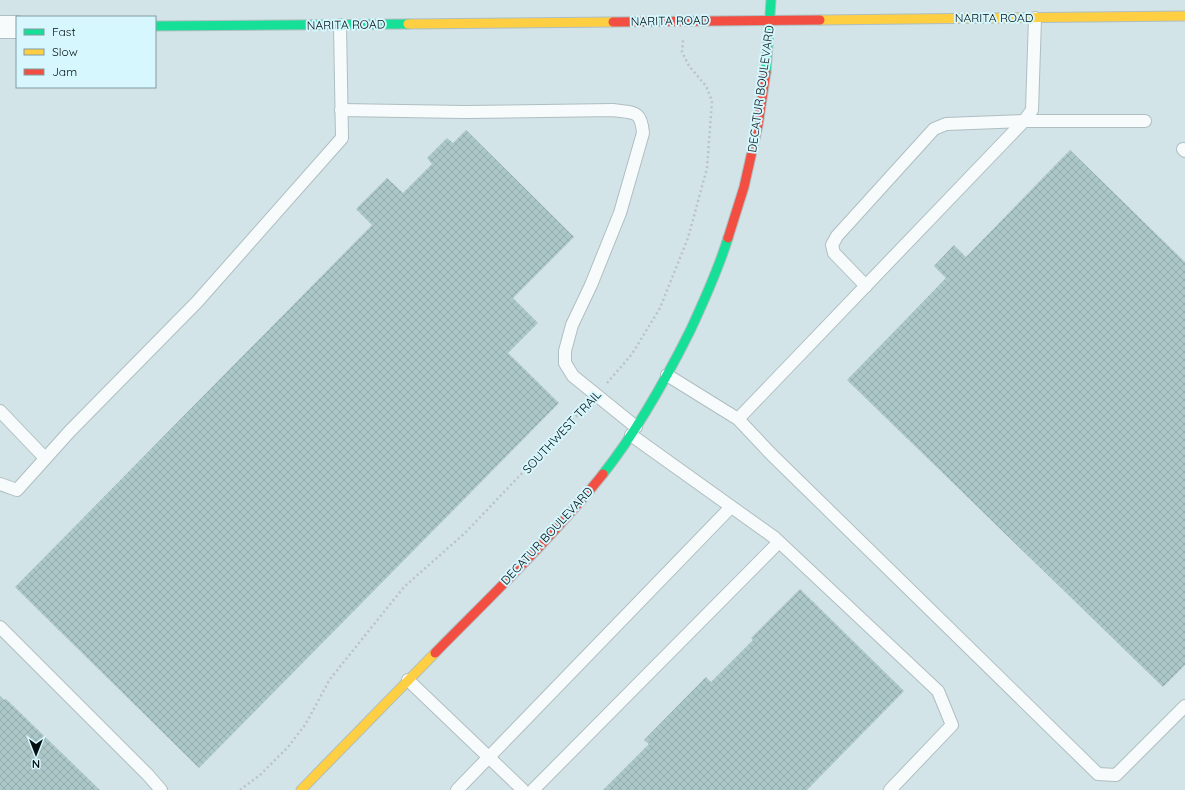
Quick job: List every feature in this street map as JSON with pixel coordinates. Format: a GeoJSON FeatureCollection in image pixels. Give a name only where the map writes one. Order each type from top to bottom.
{"type":"FeatureCollection","features":[{"type":"Feature","properties":{"kind":"street","name":"DECATUR BOULEVARD"},"geometry":{"type":"LineString","coordinates":[[301,790],[562,523],[600,478],[633,431],[667,375],[682,348],[708,293],[729,236],[740,200],[751,159],[759,120],[771,19],[771,0]]}},
{"type":"Feature","properties":{"kind":"street","name":"NARITA ROAD"},"geometry":{"type":"LineString","coordinates":[[156,26],[1185,16]]}},
{"type":"Feature","properties":{"kind":"street"},"geometry":{"type":"LineString","coordinates":[[0,27],[16,27]]}},
{"type":"Feature","properties":{"kind":"lane"},"geometry":{"type":"LineString","coordinates":[[738,419],[1024,121],[1032,110],[1034,18]]}},
{"type":"Feature","properties":{"kind":"lane"},"geometry":{"type":"LineString","coordinates":[[0,484],[16,490],[70,431],[197,302],[342,138],[340,25]]}},
{"type":"Feature","properties":{"kind":"lane"},"geometry":{"type":"LineString","coordinates":[[341,110],[464,112],[613,110],[635,113],[642,120],[643,133],[620,213],[591,285],[572,325],[565,352],[565,363],[573,376],[633,431],[731,507],[780,542],[938,691],[952,724],[890,790]]}},
{"type":"Feature","properties":{"kind":"lane"},"geometry":{"type":"LineString","coordinates":[[866,286],[834,253],[832,245],[837,236],[934,129],[946,124],[1024,121],[1146,121]]}},
{"type":"Feature","properties":{"kind":"lane"},"geometry":{"type":"LineString","coordinates":[[667,375],[738,419],[770,454],[1098,774],[1116,775],[1185,706]]}},
{"type":"Feature","properties":{"kind":"lane"},"geometry":{"type":"LineString","coordinates":[[0,411],[45,458]]}},
{"type":"Feature","properties":{"kind":"lane"},"geometry":{"type":"LineString","coordinates":[[457,790],[731,507]]}},
{"type":"Feature","properties":{"kind":"lane"},"geometry":{"type":"LineString","coordinates":[[533,790],[780,542]]}},
{"type":"Feature","properties":{"kind":"lane"},"geometry":{"type":"LineString","coordinates":[[0,626],[148,775],[161,790]]}},
{"type":"Feature","properties":{"kind":"lane"},"geometry":{"type":"LineString","coordinates":[[408,680],[523,790]]}},
{"type":"Feature","properties":{"kind":"path","name":"SOUTHWEST TRAIL"},"geometry":{"type":"LineString","coordinates":[[240,790],[260,775],[288,747],[306,725],[330,679],[404,587],[465,534],[596,396],[632,354],[660,308],[688,238],[707,168],[712,101],[706,86],[689,66],[682,52],[683,20]]}},
{"type":"Feature","properties":{"kind":"building"},"geometry":{"type":"Polygon","coordinates":[[[466,130],[574,237],[513,298],[538,323],[508,353],[559,403],[199,768],[15,587],[372,225],[356,209],[387,178],[403,193],[432,164],[427,158],[447,138],[453,143],[466,130]]]}},
{"type":"Feature","properties":{"kind":"building"},"geometry":{"type":"Polygon","coordinates":[[[1070,150],[1185,262],[1185,665],[1163,687],[847,380],[946,278],[934,266],[954,245],[966,257],[1070,150]]]}},
{"type":"Feature","properties":{"kind":"building"},"geometry":{"type":"Polygon","coordinates":[[[800,589],[904,691],[807,790],[603,790],[649,744],[644,740],[706,677],[711,682],[753,640],[751,638],[800,589]]]}},
{"type":"Feature","properties":{"kind":"building"},"geometry":{"type":"Polygon","coordinates":[[[0,696],[4,700],[6,699],[100,790],[0,790],[0,696]]]}},
{"type":"Feature","properties":{"kind":"traffic: fast"},"geometry":{"type":"LineString","coordinates":[[766,72],[771,0]]}},
{"type":"Feature","properties":{"kind":"traffic: fast"},"geometry":{"type":"LineString","coordinates":[[156,26],[408,24]]}},
{"type":"Feature","properties":{"kind":"traffic: fast"},"geometry":{"type":"LineString","coordinates":[[603,474],[639,423],[671,368],[706,297],[728,238]]}},
{"type":"Feature","properties":{"kind":"traffic: slow"},"geometry":{"type":"LineString","coordinates":[[820,20],[1185,16]]}},
{"type":"Feature","properties":{"kind":"traffic: slow"},"geometry":{"type":"LineString","coordinates":[[408,24],[613,22]]}},
{"type":"Feature","properties":{"kind":"traffic: slow"},"geometry":{"type":"LineString","coordinates":[[301,790],[435,653]]}},
{"type":"Feature","properties":{"kind":"traffic: jam"},"geometry":{"type":"LineString","coordinates":[[613,22],[820,20]]}},
{"type":"Feature","properties":{"kind":"traffic: jam"},"geometry":{"type":"LineString","coordinates":[[728,238],[744,187],[758,125],[766,72]]}},
{"type":"Feature","properties":{"kind":"traffic: jam"},"geometry":{"type":"LineString","coordinates":[[435,653],[500,588],[563,521],[603,474]]}}]}
